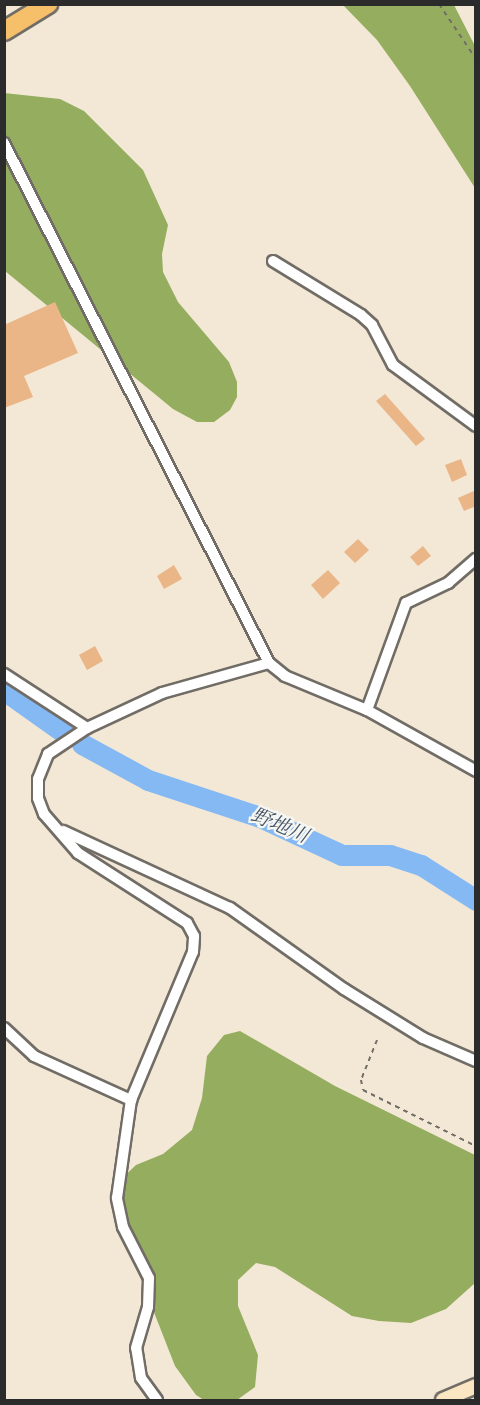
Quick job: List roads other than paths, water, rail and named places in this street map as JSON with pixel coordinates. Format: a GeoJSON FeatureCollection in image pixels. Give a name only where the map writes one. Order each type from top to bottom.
{"type":"FeatureCollection","features":[{"type":"Feature","properties":{"kind":"highway"},"geometry":{"type":"LineString","coordinates":[[4,31],[48,4]]}},
{"type":"Feature","properties":{"kind":"street"},"geometry":{"type":"LineString","coordinates":[[4,143],[269,663],[285,676],[367,710],[476,771]]}},
{"type":"Feature","properties":{"kind":"street"},"geometry":{"type":"LineString","coordinates":[[273,261],[362,315],[372,325],[393,365],[476,426]]}},
{"type":"Feature","properties":{"kind":"street"},"geometry":{"type":"LineString","coordinates":[[367,710],[406,603],[448,583],[476,559]]}},
{"type":"Feature","properties":{"kind":"street"},"geometry":{"type":"LineString","coordinates":[[157,1401],[141,1378],[136,1348],[148,1307],[149,1278],[123,1227],[117,1198],[131,1100],[194,952],[194,936],[187,923],[78,853],[44,814],[38,798],[38,779],[48,754],[87,728],[162,693],[269,663]]}},
{"type":"Feature","properties":{"kind":"street"},"geometry":{"type":"LineString","coordinates":[[4,674],[87,728]]}},
{"type":"Feature","properties":{"kind":"street"},"geometry":{"type":"LineString","coordinates":[[57,828],[230,908],[344,989],[423,1038],[476,1061]]}},
{"type":"Feature","properties":{"kind":"street"},"geometry":{"type":"LineString","coordinates":[[4,1028],[34,1056],[131,1100]]}},
{"type":"Feature","properties":{"kind":"street"},"geometry":{"type":"LineString","coordinates":[[443,1401],[476,1386]]}},
{"type":"Feature","properties":{"kind":"waterway","name":"野地川"},"geometry":{"type":"LineString","coordinates":[[4,690],[63,732]]}},
{"type":"Feature","properties":{"kind":"waterway","name":"野地川"},"geometry":{"type":"LineString","coordinates":[[82,744],[148,780],[260,817],[342,855],[390,855],[421,865],[476,900]]}}]}
